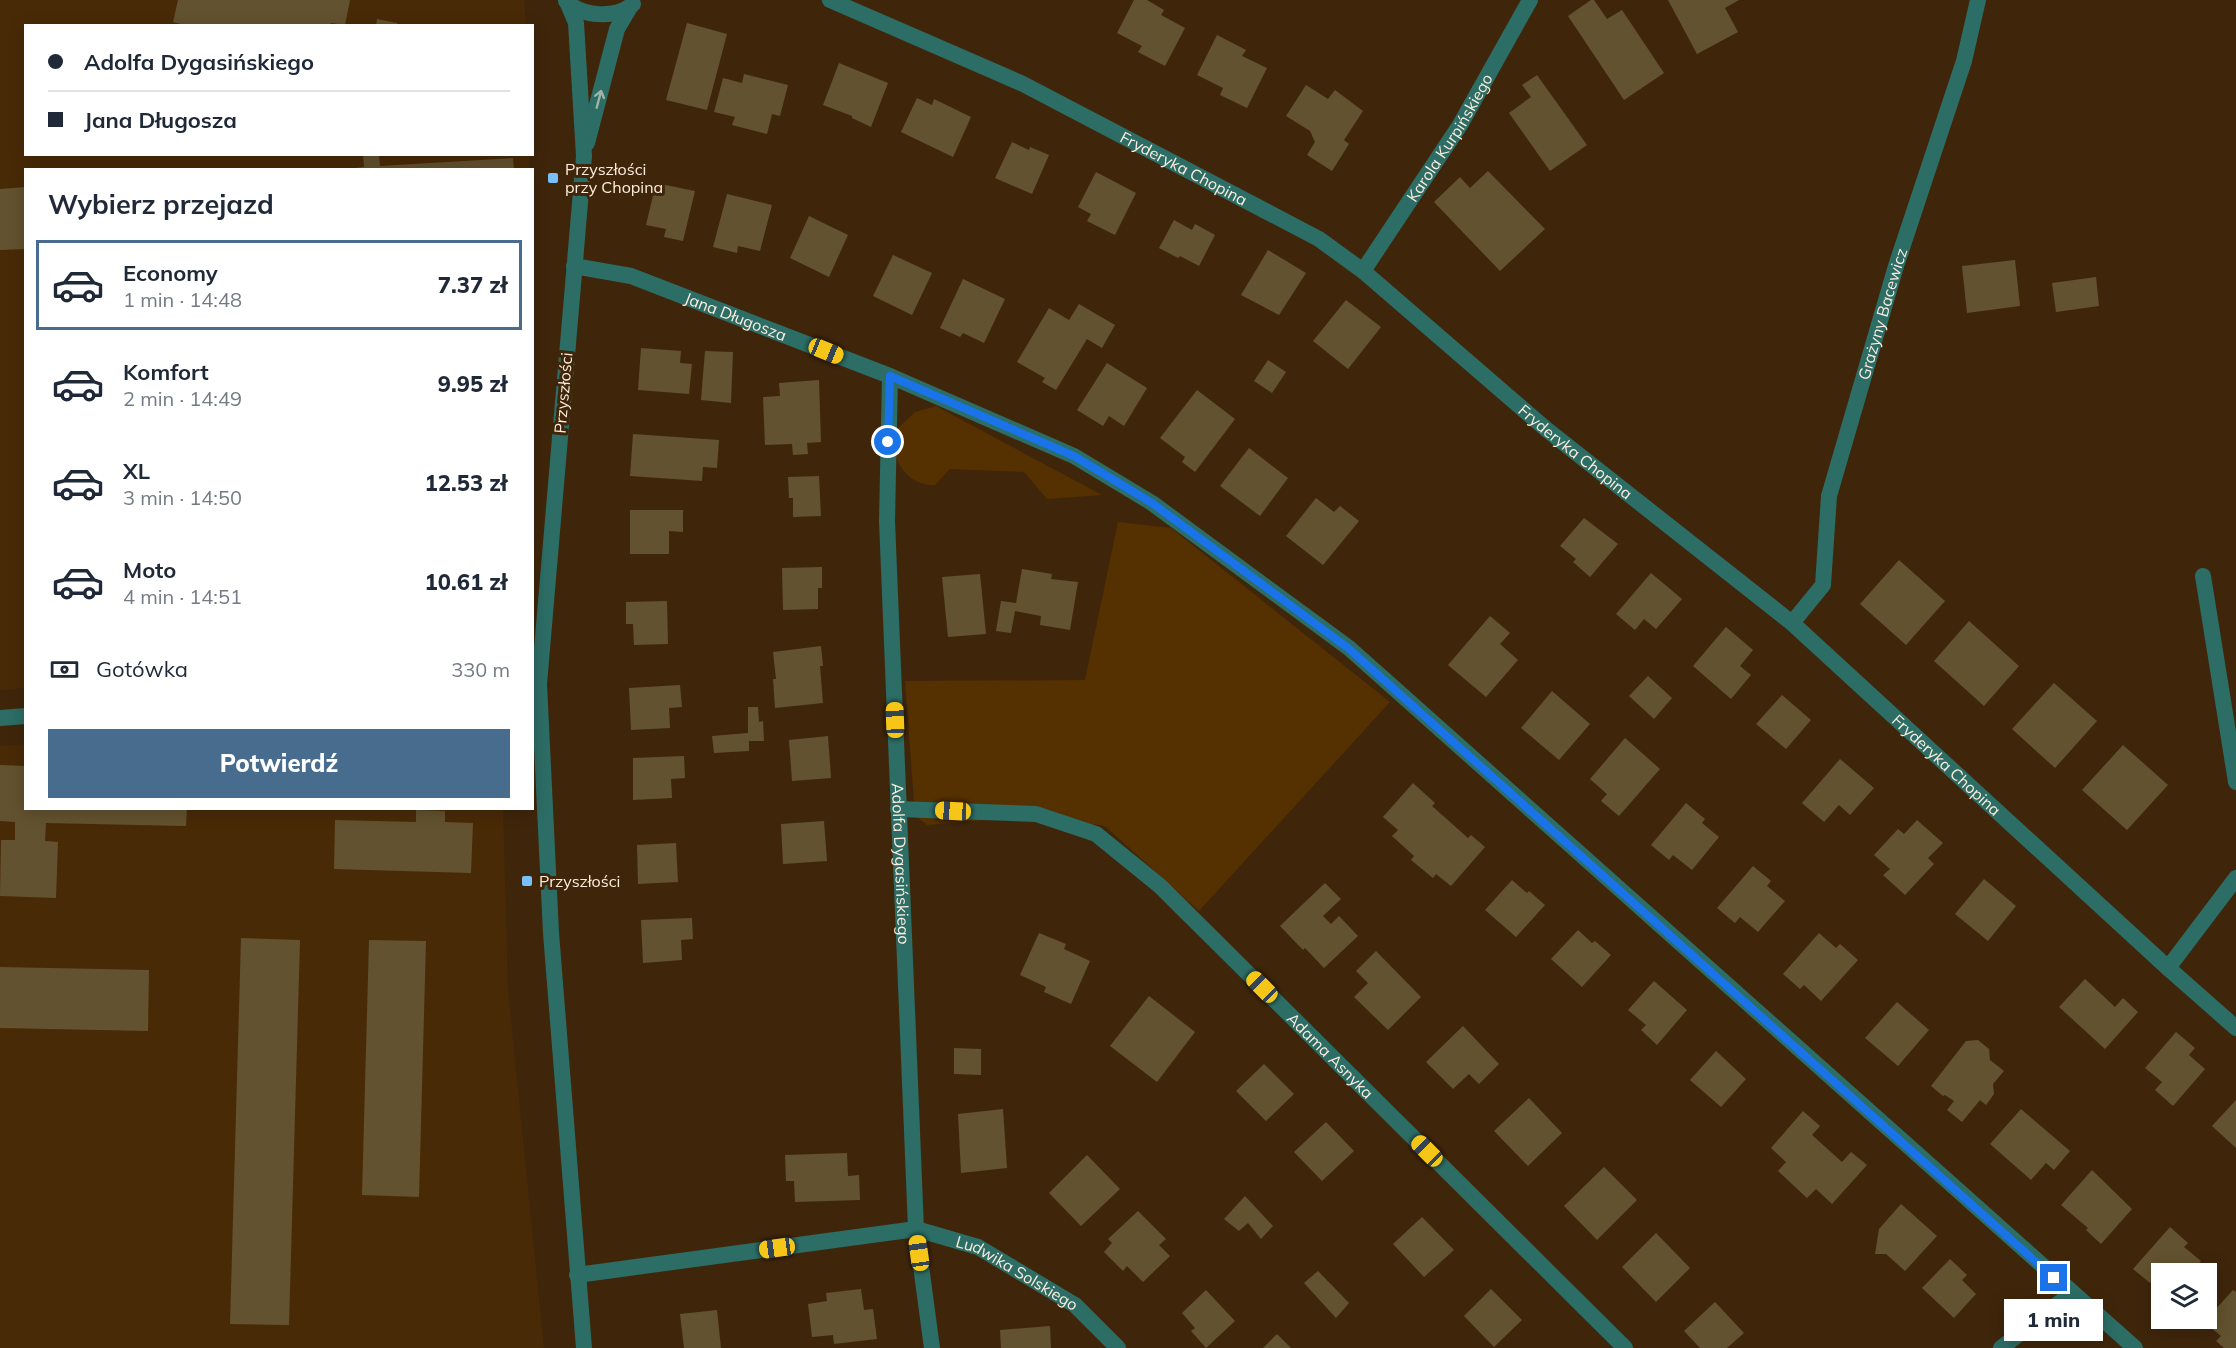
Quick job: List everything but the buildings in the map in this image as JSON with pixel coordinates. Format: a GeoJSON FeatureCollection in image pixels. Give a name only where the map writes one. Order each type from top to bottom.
{"type":"FeatureCollection","features":[{"type":"Feature","properties":{"kind":"street","name":"Fryderyka Chopina"},"geometry":{"type":"LineString","coordinates":[[830,0],[1023,84],[1319,239],[1363,271],[1546,429],[1792,623],[2236,1028]]}},
{"type":"Feature","properties":{"kind":"street","name":"Karola Kurpińskiego"},"geometry":{"type":"LineString","coordinates":[[1363,271],[1460,125],[1530,0]]}},
{"type":"Feature","properties":{"kind":"street","name":"Grażyny Bacewicz"},"geometry":{"type":"LineString","coordinates":[[1792,623],[1823,585],[1829,496],[1896,267],[1964,61],[1978,0]]}},
{"type":"Feature","properties":{"kind":"street"},"geometry":{"type":"LineString","coordinates":[[567,2],[589,13],[606,14],[622,11],[634,3]]}},
{"type":"Feature","properties":{"kind":"street","name":"Przyszłości"},"geometry":{"type":"LineString","coordinates":[[567,2],[576,23],[584,156],[536,685],[551,933],[584,1348]]}},
{"type":"Feature","properties":{"kind":"street","name":"Przyszłości"},"geometry":{"type":"LineString","coordinates":[[584,156],[617,29],[634,3]]}},
{"type":"Feature","properties":{"kind":"street","name":"Jana Długosza"},"geometry":{"type":"LineString","coordinates":[[574,266],[631,276],[890,376],[1074,456],[1152,503],[1348,648],[2135,1348]]}},
{"type":"Feature","properties":{"kind":"street","name":"Adolfa Dygasińskiego"},"geometry":{"type":"LineString","coordinates":[[890,376],[887,521],[916,1229],[932,1348]]}},
{"type":"Feature","properties":{"kind":"street"},"geometry":{"type":"LineString","coordinates":[[2204,576],[2236,782]]}},
{"type":"Feature","properties":{"kind":"street"},"geometry":{"type":"LineString","coordinates":[[0,718],[24,716]]}},
{"type":"Feature","properties":{"kind":"street","name":"Adama Asnyka"},"geometry":{"type":"LineString","coordinates":[[898,809],[1036,814],[1096,834],[1160,886],[1625,1348]]}},
{"type":"Feature","properties":{"kind":"street"},"geometry":{"type":"LineString","coordinates":[[2168,968],[2236,878]]}},
{"type":"Feature","properties":{"kind":"street","name":"Ludwika Solskiego"},"geometry":{"type":"LineString","coordinates":[[578,1275],[916,1229],[978,1247],[1075,1305],[1118,1348]]}},
{"type":"Feature","properties":{"kind":"street"},"geometry":{"type":"LineString","coordinates":[[2001,1348],[2072,1293]]}},
{"type":"Feature","properties":{"kind":"shaded area"},"geometry":{"type":"Polygon","coordinates":[[[0,0],[524,0],[526,24],[24,24],[24,156],[530,156],[529,168],[24,168],[24,688],[0,690],[0,0]]]}},
{"type":"Feature","properties":{"kind":"shaded area"},"geometry":{"type":"Polygon","coordinates":[[[936,406],[1102,495],[1047,499],[1024,472],[950,469],[935,485],[916,481],[906,474],[896,457],[898,428],[915,412],[936,406]]]}},
{"type":"Feature","properties":{"kind":"shaded area"},"geometry":{"type":"Polygon","coordinates":[[[1118,522],[1171,528],[1390,702],[1199,911],[1105,826],[1070,821],[997,819],[927,825],[915,815],[905,681],[1085,680],[1118,522]]]}},
{"type":"Feature","properties":{"kind":"shaded area"},"geometry":{"type":"Polygon","coordinates":[[[24,744],[24,810],[503,810],[508,990],[544,1348],[0,1348],[0,746],[24,744]]]}},
{"type":"Feature","properties":{"kind":"place","name":"Przyszłości przy Chopina"},"geometry":{"type":"Point","coordinates":[553,178]}},
{"type":"Feature","properties":{"kind":"place","name":"Przyszłości"},"geometry":{"type":"Point","coordinates":[527,881]}},
{"type":"Feature","properties":{"kind":"route"},"geometry":{"type":"LineString","coordinates":[[888,442],[890,376],[1074,456],[1152,503],[1348,648],[2054,1278]]}}]}
